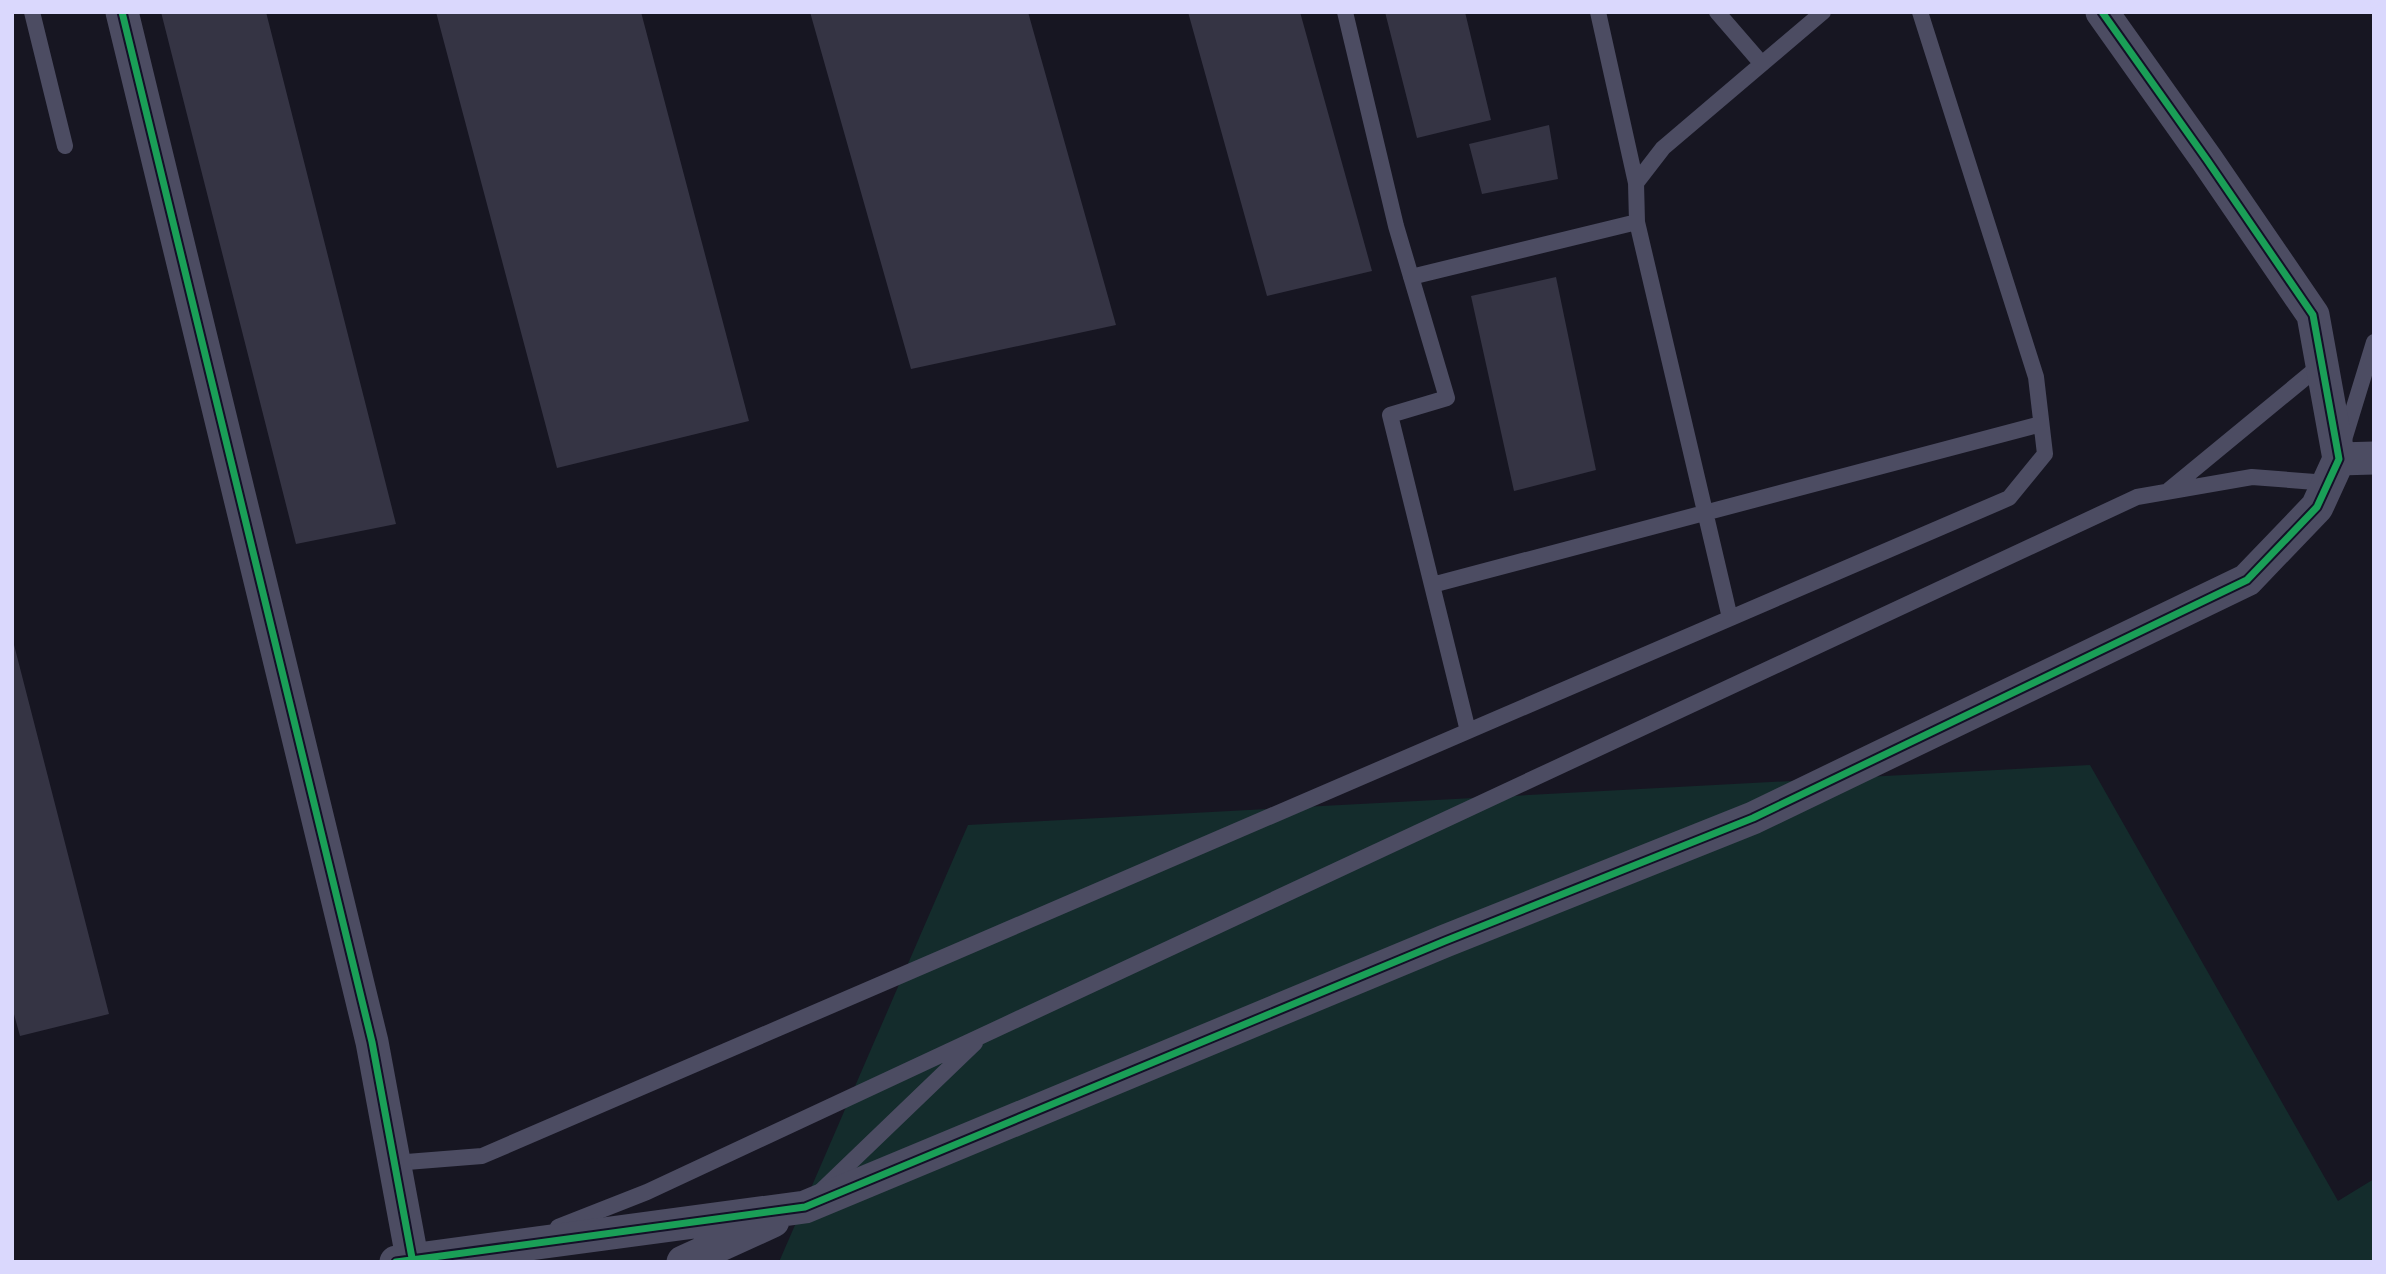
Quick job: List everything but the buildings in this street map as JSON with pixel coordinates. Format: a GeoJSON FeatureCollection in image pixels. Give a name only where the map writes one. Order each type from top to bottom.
{"type":"FeatureCollection","features":[{"type":"Feature","properties":{"kind":"street"},"geometry":{"type":"LineString","coordinates":[[122,12],[372,1042],[394,1163],[404,1260],[805,1207]]}},
{"type":"Feature","properties":{"kind":"street"},"geometry":{"type":"LineString","coordinates":[[683,1262],[805,1207],[1445,941],[1765,812],[2247,580],[2317,507],[2333,471],[2322,364],[2313,315],[2102,12]]}},
{"type":"Feature","properties":{"kind":"street"},"geometry":{"type":"LineString","coordinates":[[2333,471],[2374,458]]}},
{"type":"Feature","properties":{"kind":"lane"},"geometry":{"type":"LineString","coordinates":[[32,12],[65,146]]}},
{"type":"Feature","properties":{"kind":"lane"},"geometry":{"type":"LineString","coordinates":[[1345,12],[1396,226],[1447,398],[1390,415],[1468,731]]}},
{"type":"Feature","properties":{"kind":"lane"},"geometry":{"type":"LineString","coordinates":[[1598,12],[1636,183],[1637,222],[1730,618]]}},
{"type":"Feature","properties":{"kind":"lane"},"geometry":{"type":"LineString","coordinates":[[1717,12],[1762,64]]}},
{"type":"Feature","properties":{"kind":"lane"},"geometry":{"type":"LineString","coordinates":[[1636,183],[1663,148],[1823,12]]}},
{"type":"Feature","properties":{"kind":"lane"},"geometry":{"type":"LineString","coordinates":[[394,1163],[482,1156],[2010,498],[2045,454],[2036,377],[1920,12]]}},
{"type":"Feature","properties":{"kind":"lane"},"geometry":{"type":"LineString","coordinates":[[1411,277],[1637,222]]}},
{"type":"Feature","properties":{"kind":"lane"},"geometry":{"type":"LineString","coordinates":[[404,1260],[568,1225],[646,1192],[2137,497],[2252,477],[2333,471],[2374,342]]}},
{"type":"Feature","properties":{"kind":"lane"},"geometry":{"type":"LineString","coordinates":[[2168,492],[2322,364]]}},
{"type":"Feature","properties":{"kind":"lane"},"geometry":{"type":"LineString","coordinates":[[1432,585],[2041,424]]}},
{"type":"Feature","properties":{"kind":"lane"},"geometry":{"type":"LineString","coordinates":[[805,1207],[984,1035]]}},
{"type":"Feature","properties":{"kind":"green space"},"geometry":{"type":"Polygon","coordinates":[[[2090,765],[2338,1201],[2374,1179],[2374,1262],[779,1262],[968,825],[2090,765]]]}},
{"type":"Feature","properties":{"kind":"cycle path"},"geometry":{"type":"LineString","coordinates":[[122,12],[372,1042],[412,1258]]}},
{"type":"Feature","properties":{"kind":"cycle path"},"geometry":{"type":"LineString","coordinates":[[396,1262],[805,1207],[1445,941],[1753,818],[2247,580],[2317,507],[2339,459],[2313,315],[2102,12]]}}]}
